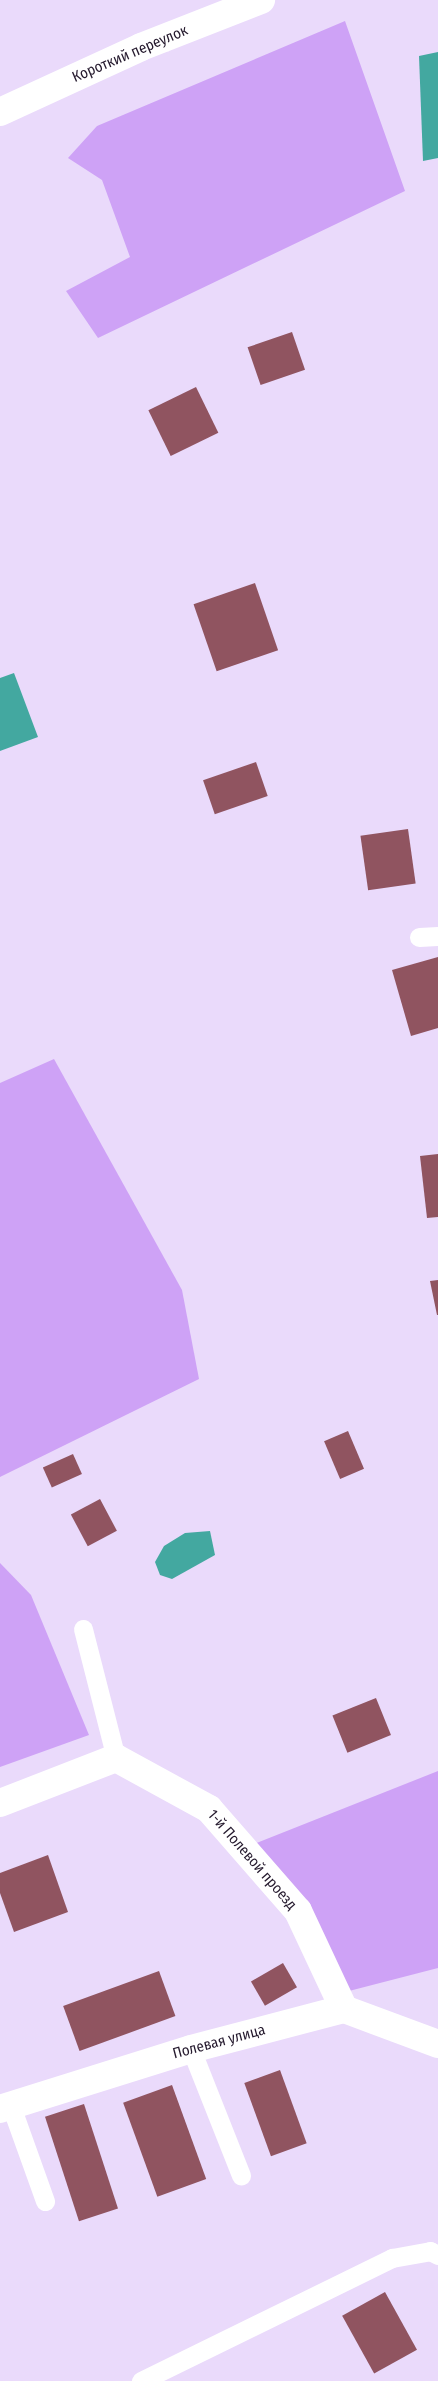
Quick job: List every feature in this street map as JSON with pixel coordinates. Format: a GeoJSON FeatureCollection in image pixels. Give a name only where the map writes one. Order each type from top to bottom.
{"type":"FeatureCollection","features":[{"type":"Feature","properties":{"kind":"street","name":"Короткий переулок"},"geometry":{"type":"LineString","coordinates":[[0,112],[141,47],[261,0]]}},
{"type":"Feature","properties":{"kind":"street"},"geometry":{"type":"LineString","coordinates":[[0,1803],[116,1758]]}},
{"type":"Feature","properties":{"kind":"street","name":"1-й Полевой проезд"},"geometry":{"type":"LineString","coordinates":[[116,1758],[209,1810],[298,1911],[344,2009]]}},
{"type":"Feature","properties":{"kind":"street"},"geometry":{"type":"LineString","coordinates":[[344,2009],[438,2044]]}},
{"type":"Feature","properties":{"kind":"street","name":"Полевая улица"},"geometry":{"type":"LineString","coordinates":[[5,2107],[190,2049],[344,2009]]}},
{"type":"Feature","properties":{"kind":"lane"},"geometry":{"type":"LineString","coordinates":[[419,937],[438,936]]}},
{"type":"Feature","properties":{"kind":"lane"},"geometry":{"type":"LineString","coordinates":[[84,1629],[116,1758]]}},
{"type":"Feature","properties":{"kind":"lane"},"geometry":{"type":"LineString","coordinates":[[190,2049],[241,2175]]}},
{"type":"Feature","properties":{"kind":"lane"},"geometry":{"type":"LineString","coordinates":[[5,2107],[45,2201]]}},
{"type":"Feature","properties":{"kind":"lane"},"geometry":{"type":"LineString","coordinates":[[140,2381],[392,2258],[430,2251],[438,2255]]}},
{"type":"Feature","properties":{"kind":"shaded area"},"geometry":{"type":"Polygon","coordinates":[[[345,21],[405,191],[98,338],[66,291],[130,257],[102,180],[68,158],[97,126],[345,21]]]}},
{"type":"Feature","properties":{"kind":"shaded area"},"geometry":{"type":"Polygon","coordinates":[[[438,52],[438,158],[423,161],[419,56],[438,52]]]}},
{"type":"Feature","properties":{"kind":"shaded area"},"geometry":{"type":"Polygon","coordinates":[[[14,673],[38,737],[0,751],[0,678],[14,673]]]}},
{"type":"Feature","properties":{"kind":"shaded area"},"geometry":{"type":"Polygon","coordinates":[[[54,1059],[182,1290],[199,1379],[0,1477],[0,1083],[54,1059]]]}},
{"type":"Feature","properties":{"kind":"shaded area"},"geometry":{"type":"Polygon","coordinates":[[[210,1531],[215,1555],[172,1579],[160,1575],[155,1562],[164,1546],[185,1533],[210,1531]]]}},
{"type":"Feature","properties":{"kind":"shaded area"},"geometry":{"type":"Polygon","coordinates":[[[0,1563],[31,1595],[89,1735],[0,1767],[0,1563]]]}},
{"type":"Feature","properties":{"kind":"shaded area"},"geometry":{"type":"Polygon","coordinates":[[[438,1771],[438,1968],[349,1991],[254,1844],[438,1771]]]}},
{"type":"Feature","properties":{"kind":"building"},"geometry":{"type":"Polygon","coordinates":[[[292,332],[305,370],[261,385],[248,347],[292,332]]]}},
{"type":"Feature","properties":{"kind":"building"},"geometry":{"type":"Polygon","coordinates":[[[196,387],[218,433],[171,456],[148,410],[196,387]]]}},
{"type":"Feature","properties":{"kind":"building"},"geometry":{"type":"Polygon","coordinates":[[[255,583],[278,650],[217,671],[194,604],[255,583]]]}},
{"type":"Feature","properties":{"kind":"building"},"geometry":{"type":"Polygon","coordinates":[[[256,762],[268,796],[215,814],[203,780],[256,762]]]}},
{"type":"Feature","properties":{"kind":"building"},"geometry":{"type":"Polygon","coordinates":[[[408,829],[416,883],[368,890],[360,836],[408,829]]]}},
{"type":"Feature","properties":{"kind":"building"},"geometry":{"type":"Polygon","coordinates":[[[438,957],[438,1028],[411,1036],[392,970],[438,957]]]}},
{"type":"Feature","properties":{"kind":"building"},"geometry":{"type":"Polygon","coordinates":[[[438,1154],[438,1217],[427,1218],[420,1156],[438,1154]]]}},
{"type":"Feature","properties":{"kind":"building"},"geometry":{"type":"Polygon","coordinates":[[[438,1280],[438,1315],[437,1315],[430,1281],[438,1280]]]}},
{"type":"Feature","properties":{"kind":"building"},"geometry":{"type":"Polygon","coordinates":[[[348,1431],[364,1469],[340,1479],[324,1441],[348,1431]]]}},
{"type":"Feature","properties":{"kind":"building"},"geometry":{"type":"Polygon","coordinates":[[[73,1454],[82,1474],[52,1488],[43,1467],[73,1454]]]}},
{"type":"Feature","properties":{"kind":"building"},"geometry":{"type":"Polygon","coordinates":[[[100,1499],[117,1531],[88,1546],[71,1514],[100,1499]]]}},
{"type":"Feature","properties":{"kind":"building"},"geometry":{"type":"Polygon","coordinates":[[[376,1698],[391,1735],[347,1753],[332,1716],[376,1698]]]}},
{"type":"Feature","properties":{"kind":"building"},"geometry":{"type":"Polygon","coordinates":[[[48,1855],[68,1912],[14,1932],[0,1893],[0,1873],[48,1855]]]}},
{"type":"Feature","properties":{"kind":"building"},"geometry":{"type":"Polygon","coordinates":[[[283,1963],[297,1987],[265,2006],[251,1982],[283,1963]]]}},
{"type":"Feature","properties":{"kind":"building"},"geometry":{"type":"Polygon","coordinates":[[[159,1971],[175,2016],[80,2051],[63,2006],[159,1971]]]}},
{"type":"Feature","properties":{"kind":"building"},"geometry":{"type":"Polygon","coordinates":[[[280,2070],[307,2143],[271,2156],[244,2083],[280,2070]]]}},
{"type":"Feature","properties":{"kind":"building"},"geometry":{"type":"Polygon","coordinates":[[[172,2085],[206,2179],[157,2197],[123,2103],[172,2085]]]}},
{"type":"Feature","properties":{"kind":"building"},"geometry":{"type":"Polygon","coordinates":[[[84,2104],[118,2209],[79,2221],[45,2117],[84,2104]]]}},
{"type":"Feature","properties":{"kind":"building"},"geometry":{"type":"Polygon","coordinates":[[[385,2292],[417,2350],[374,2373],[342,2316],[385,2292]]]}}]}
